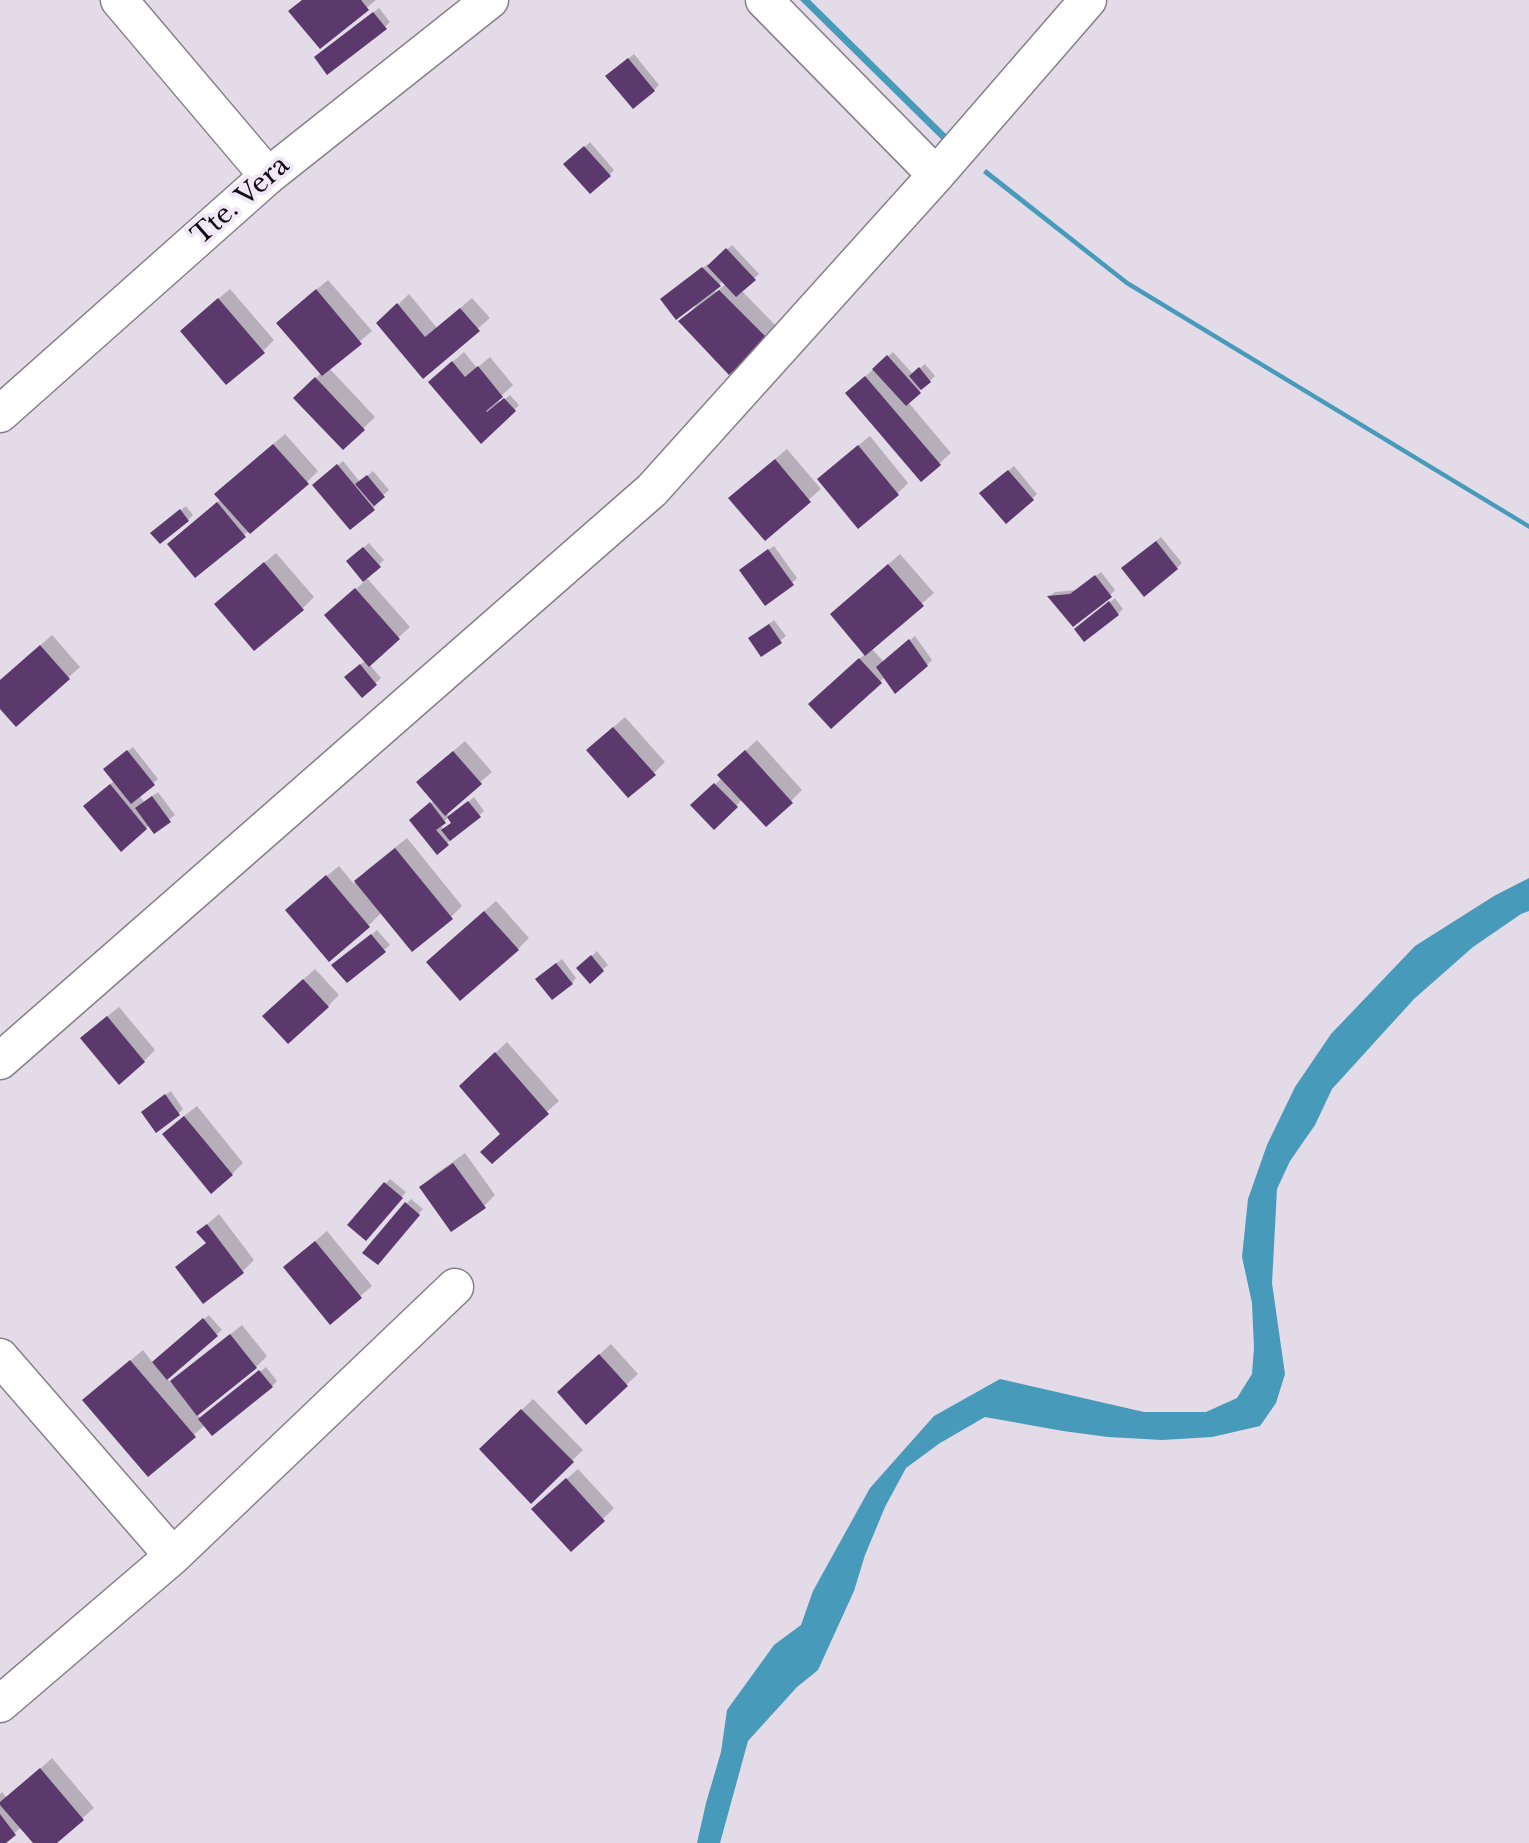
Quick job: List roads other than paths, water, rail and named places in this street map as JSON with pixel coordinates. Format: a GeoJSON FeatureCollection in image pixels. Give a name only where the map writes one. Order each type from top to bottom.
{"type":"FeatureCollection","features":[{"type":"Feature","properties":{"kind":"street"},"geometry":{"type":"LineString","coordinates":[[119,0],[268,176]]}},
{"type":"Feature","properties":{"kind":"street","name":"Tte. Vera"},"geometry":{"type":"LineString","coordinates":[[0,414],[268,176],[490,0]]}},
{"type":"Feature","properties":{"kind":"street"},"geometry":{"type":"LineString","coordinates":[[764,0],[936,175]]}},
{"type":"Feature","properties":{"kind":"street"},"geometry":{"type":"LineString","coordinates":[[0,1061],[652,490],[936,175],[1088,0]]}},
{"type":"Feature","properties":{"kind":"street"},"geometry":{"type":"LineString","coordinates":[[0,1704],[173,1556],[455,1287]]}},
{"type":"Feature","properties":{"kind":"street"},"geometry":{"type":"LineString","coordinates":[[0,1357],[173,1556]]}},
{"type":"Feature","properties":{"kind":"water"},"geometry":{"type":"Polygon","coordinates":[[[800,0],[810,0],[950,138],[945,143],[800,0]]]}},
{"type":"Feature","properties":{"kind":"water"},"geometry":{"type":"Polygon","coordinates":[[[986,169],[1128,281],[1529,524],[1529,529],[1126,285],[983,173],[986,169]]]}},
{"type":"Feature","properties":{"kind":"water"},"geometry":{"type":"Polygon","coordinates":[[[1529,878],[1529,911],[1473,947],[1414,999],[1332,1089],[1315,1125],[1290,1161],[1277,1189],[1272,1283],[1285,1374],[1276,1403],[1260,1426],[1212,1437],[1162,1440],[1108,1437],[985,1417],[940,1443],[906,1468],[885,1507],[854,1591],[818,1670],[797,1687],[748,1741],[720,1843],[697,1843],[721,1752],[727,1710],[774,1645],[801,1625],[813,1591],[870,1488],[934,1416],[1000,1379],[1144,1412],[1206,1412],[1237,1398],[1252,1374],[1254,1348],[1252,1303],[1242,1257],[1248,1199],[1267,1145],[1295,1087],[1331,1034],[1415,946],[1494,896],[1529,878]]]}}]}
